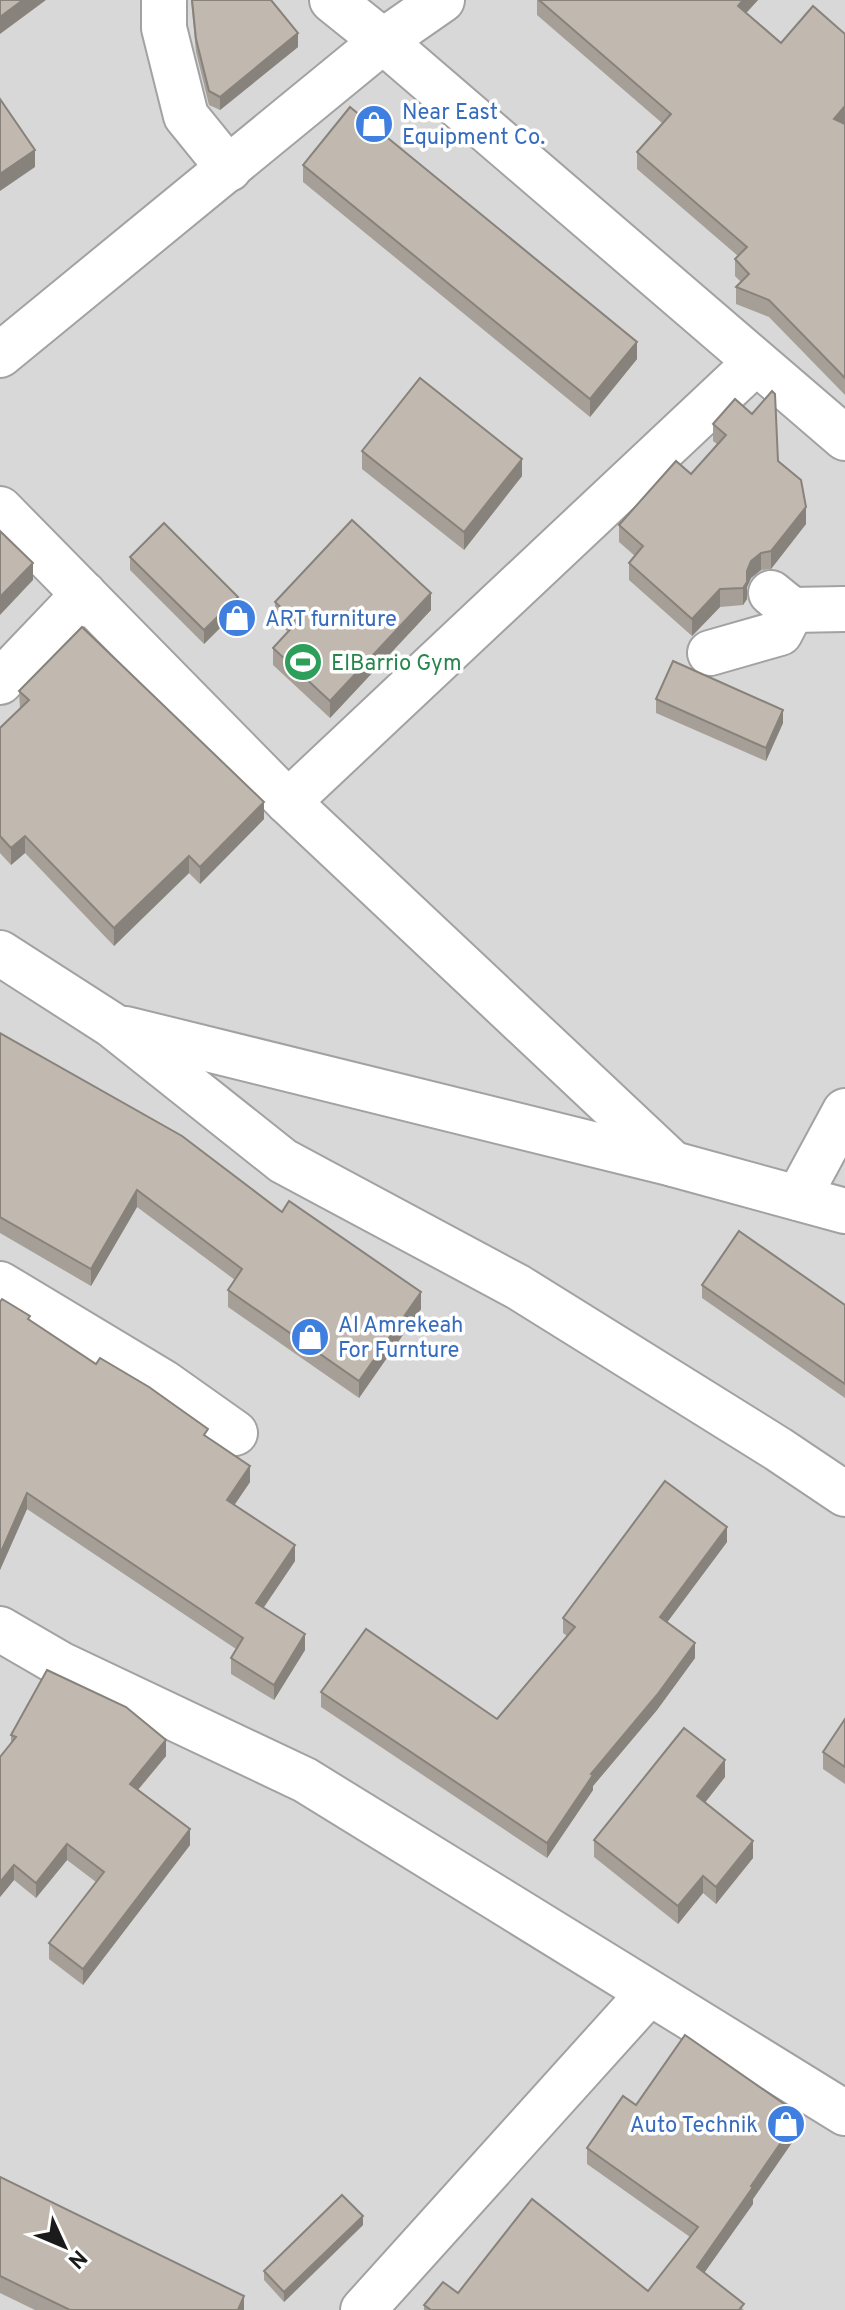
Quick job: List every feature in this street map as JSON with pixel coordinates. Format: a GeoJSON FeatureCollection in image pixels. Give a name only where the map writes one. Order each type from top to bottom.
{"type":"FeatureCollection","features":[{"type":"Feature","properties":{"kind":"street"},"geometry":{"type":"LineString","coordinates":[[164,0],[164,28],[186,116],[229,169]]}},
{"type":"Feature","properties":{"kind":"street"},"geometry":{"type":"LineString","coordinates":[[332,0],[845,438]]}},
{"type":"Feature","properties":{"kind":"street"},"geometry":{"type":"LineString","coordinates":[[0,355],[383,41],[442,0]]}},
{"type":"Feature","properties":{"kind":"street"},"geometry":{"type":"LineString","coordinates":[[288,802],[755,363]]}},
{"type":"Feature","properties":{"kind":"street"},"geometry":{"type":"LineString","coordinates":[[0,509],[288,802],[673,1164]]}},
{"type":"Feature","properties":{"kind":"street"},"geometry":{"type":"LineString","coordinates":[[0,682],[84,594]]}},
{"type":"Feature","properties":{"kind":"street"},"geometry":{"type":"LineString","coordinates":[[710,653],[780,633],[781,602],[845,609]]}},
{"type":"Feature","properties":{"kind":"street"},"geometry":{"type":"LineString","coordinates":[[0,953],[112,1025],[283,1161],[518,1287],[845,1494]]}},
{"type":"Feature","properties":{"kind":"street"},"geometry":{"type":"LineString","coordinates":[[112,1025],[673,1164],[845,1211]]}},
{"type":"Feature","properties":{"kind":"street"},"geometry":{"type":"LineString","coordinates":[[798,1198],[845,1111]]}},
{"type":"Feature","properties":{"kind":"street"},"geometry":{"type":"LineString","coordinates":[[0,1284],[163,1382],[235,1433]]}},
{"type":"Feature","properties":{"kind":"street"},"geometry":{"type":"LineString","coordinates":[[0,1629],[62,1665],[305,1780],[845,2113]]}},
{"type":"Feature","properties":{"kind":"street"},"geometry":{"type":"LineString","coordinates":[[363,2310],[649,1993]]}},
{"type":"Feature","properties":{"kind":"shaded area"},"geometry":{"type":"Polygon","coordinates":[[[0,0],[845,0],[845,2310],[0,2310],[0,0]]]}},
{"type":"Feature","properties":{"kind":"building"},"geometry":{"type":"Polygon","coordinates":[[[0,0],[23,0],[0,17],[0,0]]]}},
{"type":"Feature","properties":{"kind":"building"},"geometry":{"type":"Polygon","coordinates":[[[192,0],[271,0],[298,33],[220,97],[209,91],[196,39],[192,0]]]}},
{"type":"Feature","properties":{"kind":"building"},"geometry":{"type":"Polygon","coordinates":[[[539,0],[743,0],[738,6],[781,43],[813,6],[845,34],[845,106],[834,119],[845,124],[845,378],[769,300],[736,287],[749,274],[735,259],[747,247],[637,152],[671,114],[539,0]]]}},
{"type":"Feature","properties":{"kind":"building"},"geometry":{"type":"Polygon","coordinates":[[[0,99],[35,150],[0,174],[0,99]]]}},
{"type":"Feature","properties":{"kind":"building"},"geometry":{"type":"Polygon","coordinates":[[[350,107],[637,342],[590,399],[303,165],[350,107]]]}},
{"type":"Feature","properties":{"kind":"building"},"geometry":{"type":"Polygon","coordinates":[[[420,378],[522,459],[464,532],[362,451],[420,378]]]}},
{"type":"Feature","properties":{"kind":"building"},"geometry":{"type":"Polygon","coordinates":[[[772,391],[775,394],[778,461],[801,480],[806,507],[771,551],[761,553],[751,561],[743,588],[720,589],[692,619],[629,563],[643,546],[619,525],[676,461],[691,474],[726,435],[713,424],[735,399],[752,414],[772,391]]]}},
{"type":"Feature","properties":{"kind":"building"},"geometry":{"type":"Polygon","coordinates":[[[352,520],[431,593],[330,701],[273,648],[297,622],[275,602],[352,520]]]}},
{"type":"Feature","properties":{"kind":"building"},"geometry":{"type":"Polygon","coordinates":[[[164,523],[238,597],[204,630],[130,557],[164,523]]]}},
{"type":"Feature","properties":{"kind":"building"},"geometry":{"type":"Polygon","coordinates":[[[0,531],[33,563],[0,597],[0,531]]]}},
{"type":"Feature","properties":{"kind":"building"},"geometry":{"type":"Polygon","coordinates":[[[82,627],[264,802],[200,867],[189,856],[114,928],[25,836],[11,848],[0,836],[0,728],[29,700],[19,691],[82,627]]]}},
{"type":"Feature","properties":{"kind":"building"},"geometry":{"type":"Polygon","coordinates":[[[673,661],[783,710],[766,748],[656,699],[673,661]]]}},
{"type":"Feature","properties":{"kind":"building"},"geometry":{"type":"Polygon","coordinates":[[[0,1033],[182,1136],[282,1212],[289,1201],[421,1292],[359,1381],[228,1290],[242,1269],[137,1190],[91,1269],[0,1217],[0,1033]]]}},
{"type":"Feature","properties":{"kind":"building"},"geometry":{"type":"Polygon","coordinates":[[[739,1231],[845,1305],[845,1384],[702,1285],[739,1231]]]}},
{"type":"Feature","properties":{"kind":"building"},"geometry":{"type":"Polygon","coordinates":[[[2,1299],[96,1364],[100,1358],[149,1387],[208,1429],[204,1435],[250,1466],[227,1500],[295,1545],[256,1603],[305,1634],[274,1685],[231,1658],[243,1638],[27,1493],[0,1554],[2,1299]]]}},
{"type":"Feature","properties":{"kind":"building"},"geometry":{"type":"Polygon","coordinates":[[[665,1481],[727,1527],[660,1617],[695,1643],[657,1695],[591,1774],[547,1843],[321,1692],[366,1629],[497,1719],[575,1627],[563,1618],[665,1481]]]}},
{"type":"Feature","properties":{"kind":"building"},"geometry":{"type":"Polygon","coordinates":[[[47,1670],[126,1707],[166,1740],[130,1784],[190,1829],[83,1969],[49,1943],[104,1872],[67,1844],[36,1883],[14,1865],[0,1882],[0,1757],[16,1737],[11,1735],[47,1670]]]}},
{"type":"Feature","properties":{"kind":"building"},"geometry":{"type":"Polygon","coordinates":[[[845,1719],[845,1767],[823,1752],[845,1719]]]}},
{"type":"Feature","properties":{"kind":"building"},"geometry":{"type":"Polygon","coordinates":[[[684,1728],[725,1760],[697,1796],[753,1841],[716,1887],[703,1876],[678,1906],[594,1840],[684,1728]]]}},
{"type":"Feature","properties":{"kind":"building"},"geometry":{"type":"Polygon","coordinates":[[[685,2035],[800,2115],[697,2267],[744,2304],[739,2310],[431,2310],[424,2305],[443,2282],[458,2293],[532,2199],[648,2291],[698,2227],[587,2148],[623,2096],[636,2105],[685,2035]]]}},
{"type":"Feature","properties":{"kind":"building"},"geometry":{"type":"Polygon","coordinates":[[[0,2177],[244,2296],[238,2310],[70,2310],[0,2276],[0,2177]]]}},
{"type":"Feature","properties":{"kind":"building"},"geometry":{"type":"Polygon","coordinates":[[[342,2195],[363,2216],[284,2292],[264,2271],[342,2195]]]}},
{"type":"Feature","properties":{"kind":"place","name":"Near East Equipment Co."},"geometry":{"type":"Point","coordinates":[374,124]}},
{"type":"Feature","properties":{"kind":"place","name":"ART furniture"},"geometry":{"type":"Point","coordinates":[237,618]}},
{"type":"Feature","properties":{"kind":"place","name":"ElBarrio Gym"},"geometry":{"type":"Point","coordinates":[303,662]}},
{"type":"Feature","properties":{"kind":"place","name":"Al Amrekeah For Furnture"},"geometry":{"type":"Point","coordinates":[310,1337]}},
{"type":"Feature","properties":{"kind":"place","name":"Auto Technik"},"geometry":{"type":"Point","coordinates":[786,2124]}}]}
